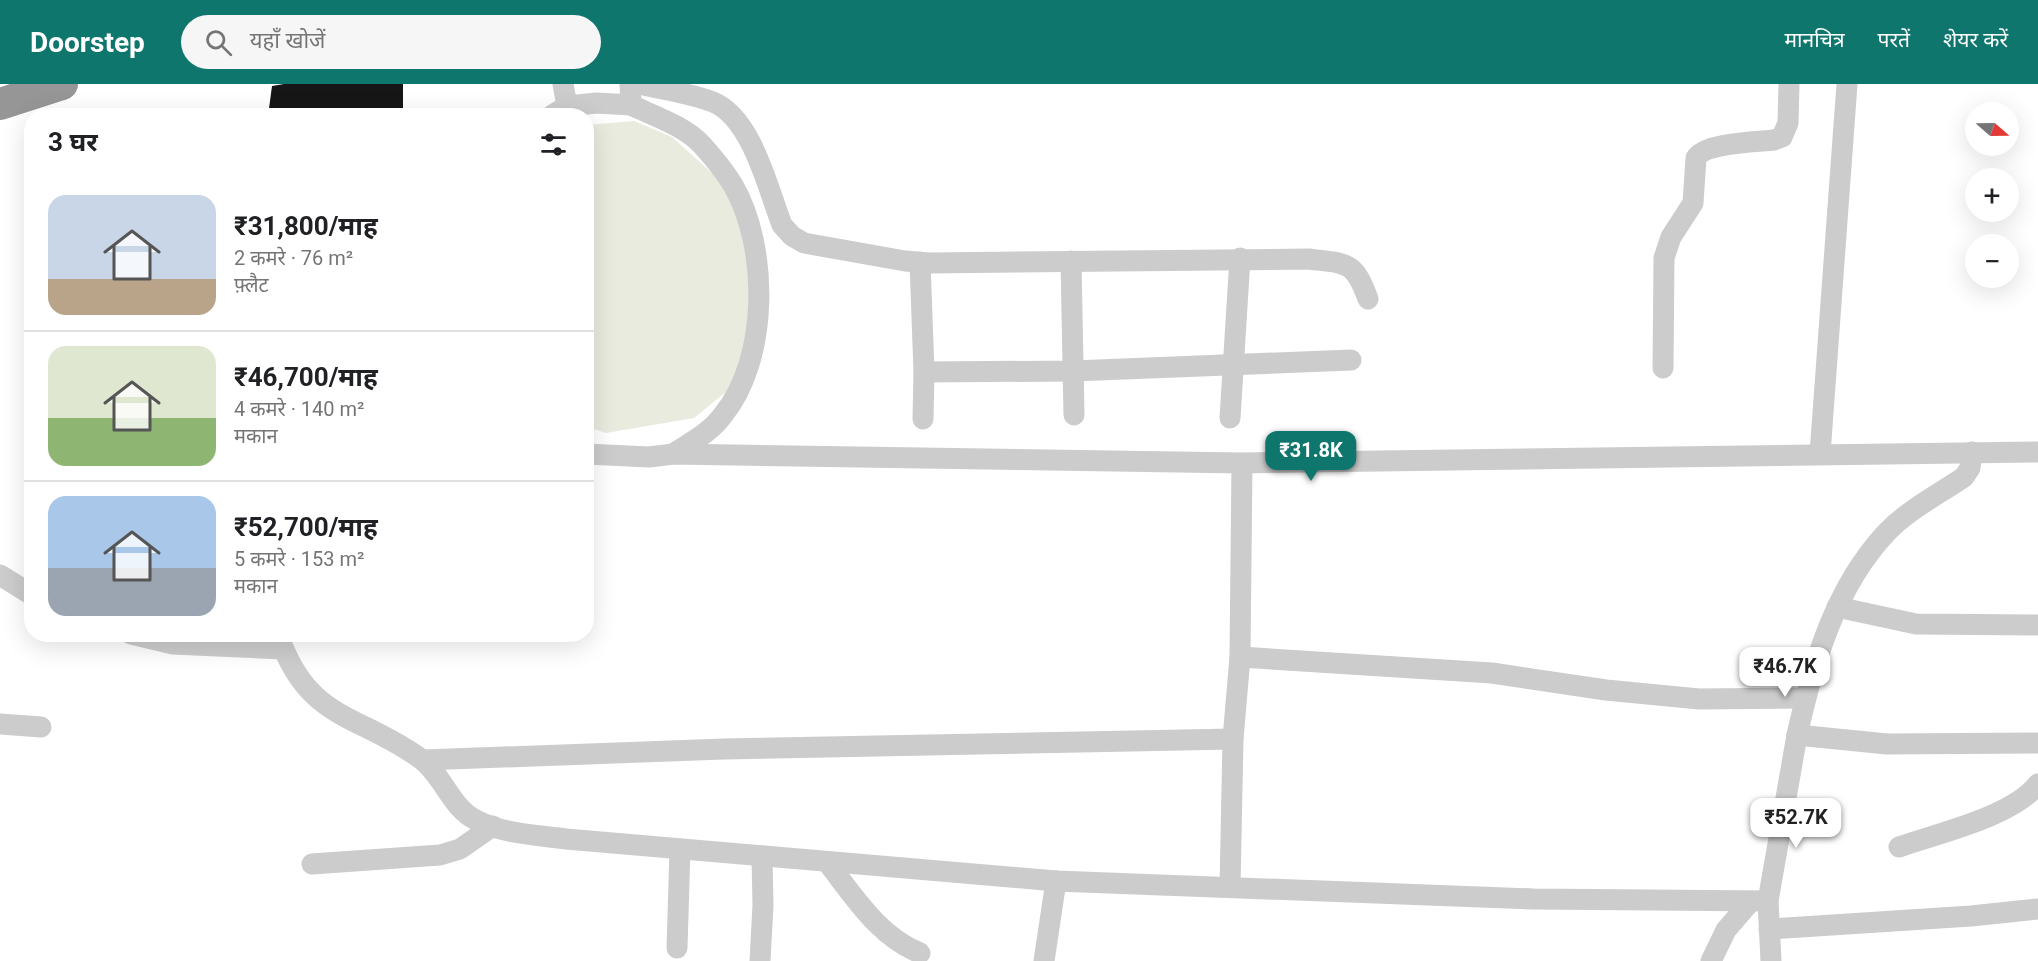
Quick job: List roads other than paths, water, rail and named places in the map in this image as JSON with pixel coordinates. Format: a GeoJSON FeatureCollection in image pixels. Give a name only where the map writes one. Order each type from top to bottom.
{"type":"FeatureCollection","features":[{"type":"Feature","properties":{"kind":"highway"},"geometry":{"type":"LineString","coordinates":[[0,86],[8,84]]}},
{"type":"Feature","properties":{"kind":"highway"},"geometry":{"type":"LineString","coordinates":[[0,104],[62,84]]}},
{"type":"Feature","properties":{"kind":"street"},"geometry":{"type":"LineString","coordinates":[[559,108],[563,84]]}},
{"type":"Feature","properties":{"kind":"street"},"geometry":{"type":"LineString","coordinates":[[640,84],[714,103],[730,113],[745,130],[782,225],[792,236],[804,243],[920,262],[1309,259],[1343,264],[1360,276],[1368,298]]}},
{"type":"Feature","properties":{"kind":"street"},"geometry":{"type":"LineString","coordinates":[[1663,368],[1664,258],[1671,237],[1693,203],[1696,158],[1699,153],[1710,148],[1782,137],[1788,123],[1789,84]]}},
{"type":"Feature","properties":{"kind":"street"},"geometry":{"type":"LineString","coordinates":[[1820,454],[1847,84]]}},
{"type":"Feature","properties":{"kind":"street"},"geometry":{"type":"LineString","coordinates":[[572,108],[630,94],[684,130],[701,144],[733,186],[751,231],[760,296],[753,355],[736,397],[707,433],[673,454]]}},
{"type":"Feature","properties":{"kind":"street"},"geometry":{"type":"LineString","coordinates":[[1230,418],[1240,258]]}},
{"type":"Feature","properties":{"kind":"street"},"geometry":{"type":"LineString","coordinates":[[1071,261],[1074,415]]}},
{"type":"Feature","properties":{"kind":"street"},"geometry":{"type":"LineString","coordinates":[[920,262],[924,372],[923,419]]}},
{"type":"Feature","properties":{"kind":"street"},"geometry":{"type":"LineString","coordinates":[[924,372],[1073,371],[1351,360]]}},
{"type":"Feature","properties":{"kind":"street"},"geometry":{"type":"LineString","coordinates":[[1771,961],[1769,929],[1760,901],[1805,698],[1837,608],[1868,555],[1888,531],[1965,477],[1970,468],[1972,452]]}},
{"type":"Feature","properties":{"kind":"street"},"geometry":{"type":"LineString","coordinates":[[594,454],[649,457],[673,454],[1242,463],[2038,452]]}},
{"type":"Feature","properties":{"kind":"street"},"geometry":{"type":"LineString","coordinates":[[1230,887],[1233,739],[1240,657],[1242,463]]}},
{"type":"Feature","properties":{"kind":"street"},"geometry":{"type":"LineString","coordinates":[[0,575],[24,590]]}},
{"type":"Feature","properties":{"kind":"street"},"geometry":{"type":"LineString","coordinates":[[1837,608],[1916,624],[2038,625]]}},
{"type":"Feature","properties":{"kind":"street"},"geometry":{"type":"LineString","coordinates":[[164,642],[172,644],[280,642],[301,682],[318,700],[335,713],[423,760],[455,802],[475,820],[493,826],[566,839],[1056,881],[1534,899],[1760,901]]}},
{"type":"Feature","properties":{"kind":"street"},"geometry":{"type":"LineString","coordinates":[[1240,657],[1492,673],[1606,690],[1699,699],[1805,698]]}},
{"type":"Feature","properties":{"kind":"street"},"geometry":{"type":"LineString","coordinates":[[0,724],[40,727]]}},
{"type":"Feature","properties":{"kind":"street"},"geometry":{"type":"LineString","coordinates":[[1797,735],[1887,744],[2038,743]]}},
{"type":"Feature","properties":{"kind":"street"},"geometry":{"type":"LineString","coordinates":[[423,760],[724,749],[1233,739]]}},
{"type":"Feature","properties":{"kind":"street"},"geometry":{"type":"LineString","coordinates":[[1899,848],[2018,802],[2038,784]]}},
{"type":"Feature","properties":{"kind":"street"},"geometry":{"type":"LineString","coordinates":[[312,864],[440,855],[460,849],[493,826]]}},
{"type":"Feature","properties":{"kind":"street"},"geometry":{"type":"LineString","coordinates":[[677,948],[680,849]]}},
{"type":"Feature","properties":{"kind":"street"},"geometry":{"type":"LineString","coordinates":[[760,961],[764,905],[762,856]]}},
{"type":"Feature","properties":{"kind":"street"},"geometry":{"type":"LineString","coordinates":[[827,862],[886,933],[920,953]]}},
{"type":"Feature","properties":{"kind":"street"},"geometry":{"type":"LineString","coordinates":[[1044,961],[1056,881]]}},
{"type":"Feature","properties":{"kind":"street"},"geometry":{"type":"LineString","coordinates":[[1711,961],[1726,930],[1760,901]]}},
{"type":"Feature","properties":{"kind":"street"},"geometry":{"type":"LineString","coordinates":[[1769,929],[1971,916],[2038,909]]}}]}
